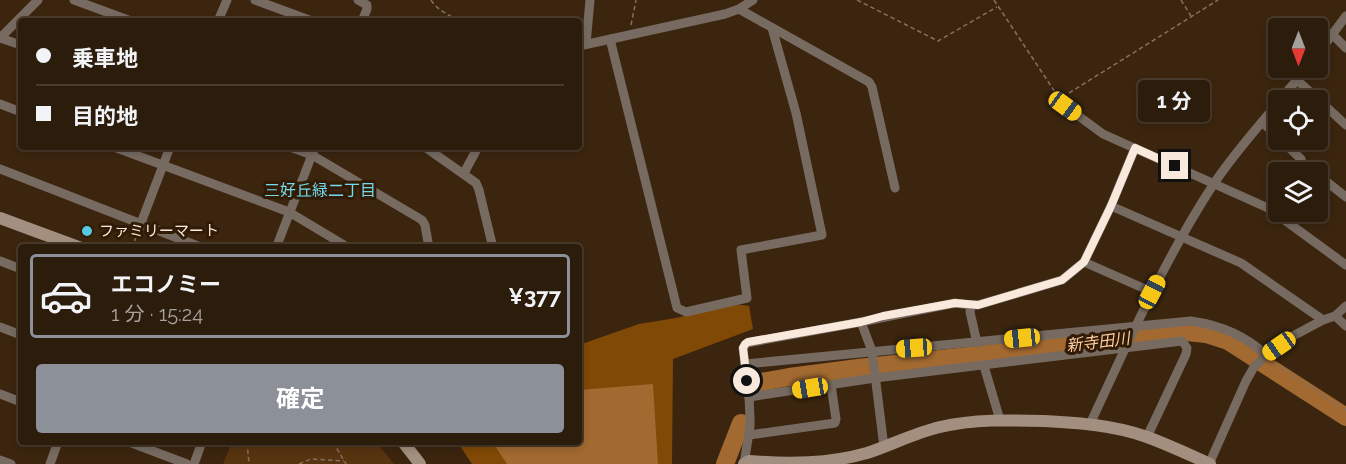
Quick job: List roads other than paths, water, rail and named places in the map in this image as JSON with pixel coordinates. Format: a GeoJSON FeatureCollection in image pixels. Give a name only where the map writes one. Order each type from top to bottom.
{"type":"FeatureCollection","features":[{"type":"Feature","properties":{"kind":"street"},"geometry":{"type":"LineString","coordinates":[[20,18],[38,0]]}},
{"type":"Feature","properties":{"kind":"street"},"geometry":{"type":"LineString","coordinates":[[74,0],[123,18]]}},
{"type":"Feature","properties":{"kind":"street"},"geometry":{"type":"LineString","coordinates":[[219,18],[227,0]]}},
{"type":"Feature","properties":{"kind":"street"},"geometry":{"type":"LineString","coordinates":[[255,0],[304,18]]}},
{"type":"Feature","properties":{"kind":"street"},"geometry":{"type":"LineString","coordinates":[[358,0],[367,5],[363,18]]}},
{"type":"Feature","properties":{"kind":"street"},"geometry":{"type":"LineString","coordinates":[[590,0],[582,45],[725,14],[753,0]]}},
{"type":"Feature","properties":{"kind":"street"},"geometry":{"type":"LineString","coordinates":[[739,9],[869,82],[895,188]]}},
{"type":"Feature","properties":{"kind":"street"},"geometry":{"type":"LineString","coordinates":[[1328,40],[1346,16]]}},
{"type":"Feature","properties":{"kind":"street"},"geometry":{"type":"LineString","coordinates":[[18,20],[0,38],[18,44]]}},
{"type":"Feature","properties":{"kind":"street"},"geometry":{"type":"LineString","coordinates":[[610,39],[677,308],[686,312],[747,298],[741,250],[822,235],[796,113],[772,28]]}},
{"type":"Feature","properties":{"kind":"street"},"geometry":{"type":"LineString","coordinates":[[1332,34],[1346,48]]}},
{"type":"Feature","properties":{"kind":"street"},"geometry":{"type":"LineString","coordinates":[[1289,90],[1298,80],[1346,125]]}},
{"type":"Feature","properties":{"kind":"street"},"geometry":{"type":"LineString","coordinates":[[1059,99],[1095,129],[1268,208]]}},
{"type":"Feature","properties":{"kind":"street"},"geometry":{"type":"LineString","coordinates":[[0,104],[18,111]]}},
{"type":"Feature","properties":{"kind":"street"},"geometry":{"type":"LineString","coordinates":[[1090,424],[1152,292],[1181,238],[1214,184],[1268,115]]}},
{"type":"Feature","properties":{"kind":"street"},"geometry":{"type":"LineString","coordinates":[[1262,122],[1268,128]]}},
{"type":"Feature","properties":{"kind":"street"},"geometry":{"type":"LineString","coordinates":[[744,464],[750,426],[743,348],[745,344],[955,303],[978,305],[1062,280],[1084,262],[1135,148]]}},
{"type":"Feature","properties":{"kind":"street"},"geometry":{"type":"LineString","coordinates":[[122,150],[289,212],[342,244]]}},
{"type":"Feature","properties":{"kind":"street"},"geometry":{"type":"LineString","coordinates":[[141,223],[169,150]]}},
{"type":"Feature","properties":{"kind":"street"},"geometry":{"type":"LineString","coordinates":[[429,150],[464,173],[478,186],[492,244]]}},
{"type":"Feature","properties":{"kind":"street"},"geometry":{"type":"LineString","coordinates":[[464,173],[476,150]]}},
{"type":"Feature","properties":{"kind":"street"},"geometry":{"type":"LineString","coordinates":[[1292,150],[1302,162]]}},
{"type":"Feature","properties":{"kind":"street"},"geometry":{"type":"LineString","coordinates":[[277,244],[313,151],[422,220],[428,244]]}},
{"type":"Feature","properties":{"kind":"street"},"geometry":{"type":"LineString","coordinates":[[0,169],[193,244]]}},
{"type":"Feature","properties":{"kind":"street"},"geometry":{"type":"LineString","coordinates":[[1328,183],[1346,197]]}},
{"type":"Feature","properties":{"kind":"street"},"geometry":{"type":"LineString","coordinates":[[1111,206],[1241,263],[1323,320]]}},
{"type":"Feature","properties":{"kind":"street"},"geometry":{"type":"LineString","coordinates":[[0,218],[70,244]]}},
{"type":"Feature","properties":{"kind":"street"},"geometry":{"type":"LineString","coordinates":[[1287,222],[1346,265]]}},
{"type":"Feature","properties":{"kind":"street"},"geometry":{"type":"LineString","coordinates":[[0,261],[18,268]]}},
{"type":"Feature","properties":{"kind":"street"},"geometry":{"type":"LineString","coordinates":[[1084,262],[1152,292]]}},
{"type":"Feature","properties":{"kind":"street"},"geometry":{"type":"LineString","coordinates":[[971,305],[970,312],[977,343]]}},
{"type":"Feature","properties":{"kind":"street"},"geometry":{"type":"LineString","coordinates":[[744,464],[749,461],[826,462],[884,447],[940,427],[1000,420],[1090,424],[1120,429],[1147,437],[1209,464],[1254,367],[1292,337],[1335,316],[1346,306]]}},
{"type":"Feature","properties":{"kind":"street"},"geometry":{"type":"LineString","coordinates":[[1335,316],[1346,326]]}},
{"type":"Feature","properties":{"kind":"street"},"geometry":{"type":"LineString","coordinates":[[745,364],[1191,321],[1234,333],[1260,348],[1266,356]]}},
{"type":"Feature","properties":{"kind":"street"},"geometry":{"type":"LineString","coordinates":[[861,322],[872,351],[884,447]]}},
{"type":"Feature","properties":{"kind":"street"},"geometry":{"type":"LineString","coordinates":[[0,327],[18,334]]}},
{"type":"Feature","properties":{"kind":"street"},"geometry":{"type":"LineString","coordinates":[[749,397],[875,378],[1182,341],[1186,344],[1186,354],[1147,437]]}},
{"type":"Feature","properties":{"kind":"street"},"geometry":{"type":"LineString","coordinates":[[984,366],[1000,420]]}},
{"type":"Feature","properties":{"kind":"street"},"geometry":{"type":"LineString","coordinates":[[748,435],[835,423],[831,385]]}},
{"type":"Feature","properties":{"kind":"street"},"geometry":{"type":"LineString","coordinates":[[0,394],[18,401]]}},
{"type":"Feature","properties":{"kind":"street"},"geometry":{"type":"LineString","coordinates":[[50,464],[57,445]]}},
{"type":"Feature","properties":{"kind":"street"},"geometry":{"type":"LineString","coordinates":[[137,445],[187,464]]}},
{"type":"Feature","properties":{"kind":"street"},"geometry":{"type":"LineString","coordinates":[[194,464],[201,445]]}},
{"type":"Feature","properties":{"kind":"street"},"geometry":{"type":"LineString","coordinates":[[405,445],[420,464]]}},
{"type":"Feature","properties":{"kind":"street"},"geometry":{"type":"LineString","coordinates":[[0,460],[11,464]]}},
{"type":"Feature","properties":{"kind":"waterway","name":"新寺田川"},"geometry":{"type":"LineString","coordinates":[[755,383],[858,368],[1186,332],[1206,334],[1228,341],[1346,417]]}},
{"type":"Feature","properties":{"kind":"waterway","name":"新寺田川"},"geometry":{"type":"LineString","coordinates":[[725,464],[741,423]]}},
{"type":"Feature","properties":{"kind":"place","name":"ファミリーマート"},"geometry":{"type":"Point","coordinates":[87,231]}},
{"type":"Feature","properties":{"kind":"district","name":"三好丘緑二丁目"},"geometry":{"type":"Point","coordinates":[320,190]}}]}
